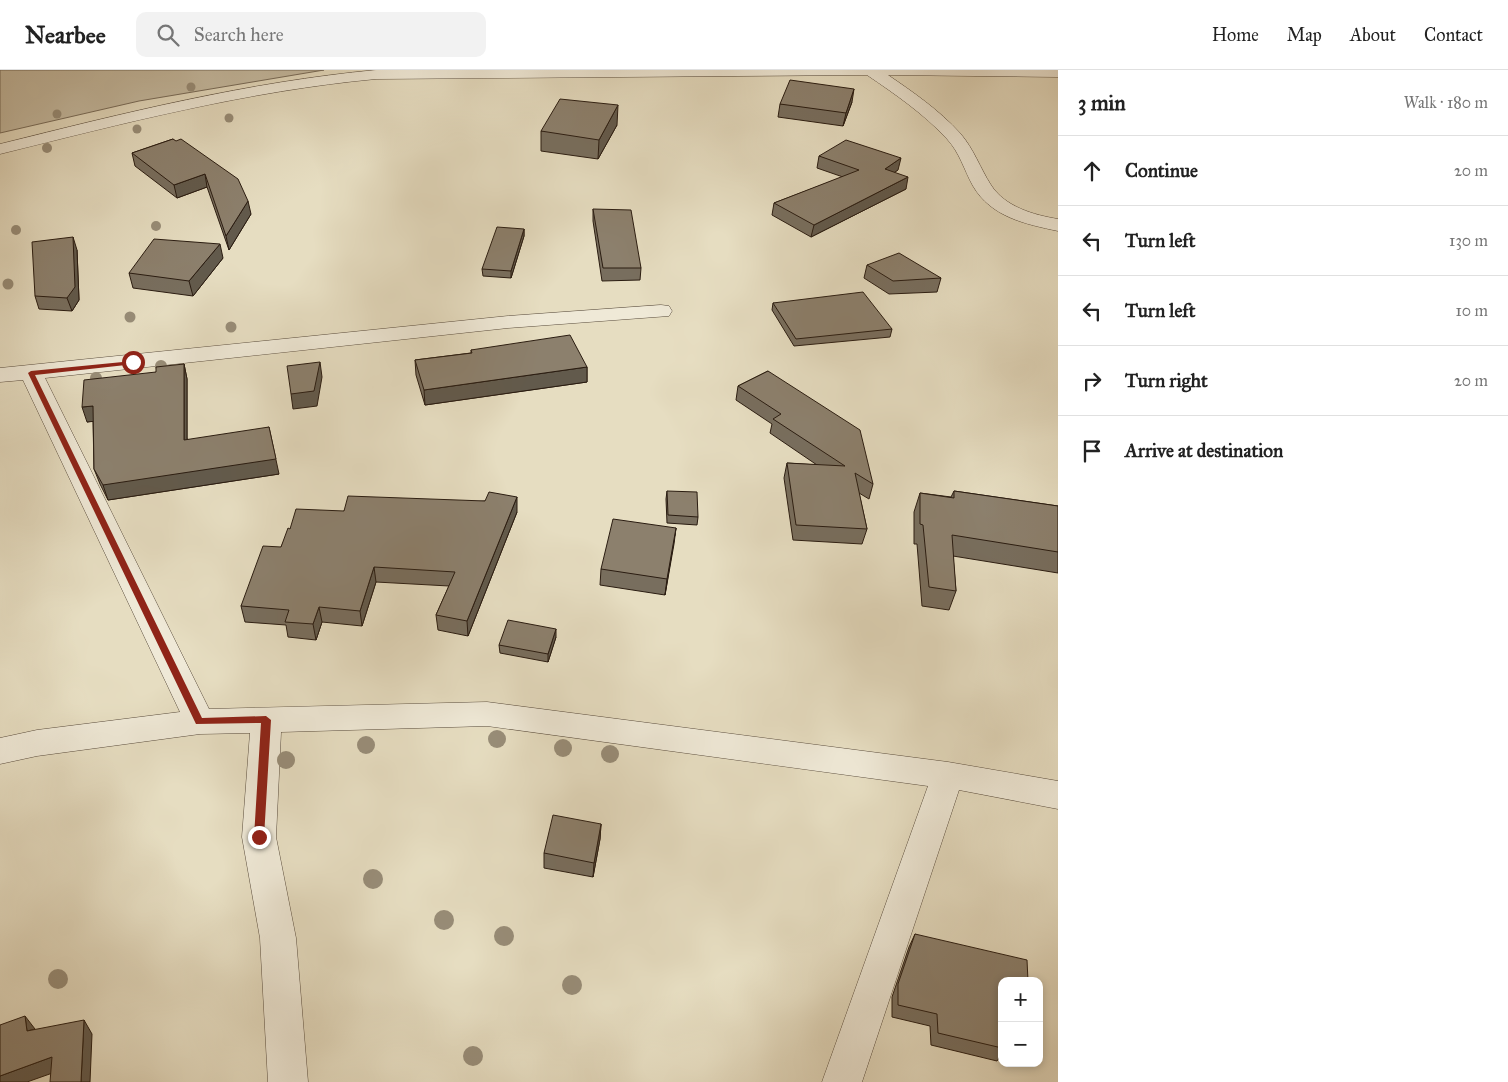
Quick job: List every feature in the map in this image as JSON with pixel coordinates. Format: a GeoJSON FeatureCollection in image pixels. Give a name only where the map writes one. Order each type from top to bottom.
{"type":"FeatureCollection","features":[{"type":"Feature","properties":{"kind":"street"},"geometry":{"type":"LineString","coordinates":[[0,149],[150,111],[317,80],[384,74],[870,70],[1058,72]]}},
{"type":"Feature","properties":{"kind":"street"},"geometry":{"type":"LineString","coordinates":[[870,70],[898,89],[942,126],[961,145],[984,188],[1002,206],[1032,220],[1058,225]]}},
{"type":"Feature","properties":{"kind":"street"},"geometry":{"type":"LineString","coordinates":[[0,374],[31,373],[508,322],[661,311]]}},
{"type":"Feature","properties":{"kind":"street"},"geometry":{"type":"LineString","coordinates":[[31,373],[200,722]]}},
{"type":"Feature","properties":{"kind":"street"},"geometry":{"type":"LineString","coordinates":[[0,751],[37,743],[200,722],[487,714],[948,775],[1058,795]]}},
{"type":"Feature","properties":{"kind":"street"},"geometry":{"type":"LineString","coordinates":[[266,720],[259,837],[278,938],[288,1082]]}},
{"type":"Feature","properties":{"kind":"street"},"geometry":{"type":"LineString","coordinates":[[842,1082],[948,775]]}},
{"type":"Feature","properties":{"kind":"shaded area"},"geometry":{"type":"Polygon","coordinates":[[[0,70],[324,70],[139,101],[0,133],[0,70]]]}},
{"type":"Feature","properties":{"kind":"building"},"geometry":{"type":"Polygon","coordinates":[[[790,80],[854,89],[846,113],[780,104],[790,80]]]}},
{"type":"Feature","properties":{"kind":"building"},"geometry":{"type":"Polygon","coordinates":[[[560,99],[618,105],[599,140],[541,131],[560,99]]]}},
{"type":"Feature","properties":{"kind":"building"},"geometry":{"type":"Polygon","coordinates":[[[173,139],[176,141],[181,139],[238,179],[248,201],[226,236],[205,174],[174,185],[132,153],[173,139]]]}},
{"type":"Feature","properties":{"kind":"building"},"geometry":{"type":"Polygon","coordinates":[[[846,140],[901,158],[885,169],[908,177],[814,225],[774,203],[859,170],[819,156],[846,140]]]}},
{"type":"Feature","properties":{"kind":"building"},"geometry":{"type":"Polygon","coordinates":[[[593,209],[631,210],[641,268],[603,268],[593,209]]]}},
{"type":"Feature","properties":{"kind":"building"},"geometry":{"type":"Polygon","coordinates":[[[497,227],[524,229],[511,271],[482,269],[497,227]]]}},
{"type":"Feature","properties":{"kind":"building"},"geometry":{"type":"Polygon","coordinates":[[[73,237],[75,287],[67,298],[35,296],[32,242],[73,237]]]}},
{"type":"Feature","properties":{"kind":"building"},"geometry":{"type":"Polygon","coordinates":[[[154,239],[220,244],[189,281],[129,273],[154,239]]]}},
{"type":"Feature","properties":{"kind":"building"},"geometry":{"type":"Polygon","coordinates":[[[899,253],[941,278],[893,281],[867,265],[899,253]]]}},
{"type":"Feature","properties":{"kind":"building"},"geometry":{"type":"Polygon","coordinates":[[[863,292],[892,329],[796,339],[773,303],[863,292]]]}},
{"type":"Feature","properties":{"kind":"building"},"geometry":{"type":"Polygon","coordinates":[[[570,335],[587,367],[424,390],[415,360],[472,353],[471,350],[570,335]]]}},
{"type":"Feature","properties":{"kind":"building"},"geometry":{"type":"Polygon","coordinates":[[[320,362],[314,391],[291,394],[287,366],[320,362]]]}},
{"type":"Feature","properties":{"kind":"building"},"geometry":{"type":"Polygon","coordinates":[[[184,364],[184,440],[269,427],[276,459],[103,485],[94,469],[93,406],[82,407],[84,380],[156,372],[156,367],[184,364]]]}},
{"type":"Feature","properties":{"kind":"building"},"geometry":{"type":"Polygon","coordinates":[[[768,371],[860,430],[873,484],[855,473],[867,529],[796,525],[787,463],[845,466],[773,419],[781,414],[738,386],[768,371]]]}},
{"type":"Feature","properties":{"kind":"building"},"geometry":{"type":"Polygon","coordinates":[[[667,491],[697,492],[698,517],[668,515],[667,491]]]}},
{"type":"Feature","properties":{"kind":"building"},"geometry":{"type":"Polygon","coordinates":[[[954,491],[1058,506],[1058,552],[952,535],[956,591],[929,587],[923,525],[920,524],[920,493],[954,498],[954,491]]]}},
{"type":"Feature","properties":{"kind":"building"},"geometry":{"type":"Polygon","coordinates":[[[489,492],[517,497],[467,621],[436,615],[455,572],[374,567],[360,611],[319,607],[313,624],[285,622],[289,610],[241,606],[263,546],[281,547],[288,528],[290,529],[296,509],[344,511],[348,496],[485,501],[489,492]]]}},
{"type":"Feature","properties":{"kind":"building"},"geometry":{"type":"Polygon","coordinates":[[[613,519],[676,528],[667,579],[601,569],[613,519]]]}},
{"type":"Feature","properties":{"kind":"building"},"geometry":{"type":"Polygon","coordinates":[[[508,620],[556,629],[548,654],[499,645],[508,620]]]}},
{"type":"Feature","properties":{"kind":"building"},"geometry":{"type":"Polygon","coordinates":[[[553,815],[601,824],[594,863],[544,853],[553,815]]]}},
{"type":"Feature","properties":{"kind":"building"},"geometry":{"type":"Polygon","coordinates":[[[915,934],[1027,960],[1028,977],[998,977],[998,1047],[938,1033],[937,1014],[898,1005],[898,984],[915,934]]]}},
{"type":"Feature","properties":{"kind":"building"},"geometry":{"type":"Polygon","coordinates":[[[25,1016],[27,1031],[84,1020],[81,1082],[50,1082],[52,1057],[0,1076],[0,1025],[25,1016]]]}},
{"type":"Feature","properties":{"kind":"route"},"geometry":{"type":"LineString","coordinates":[[133,362],[31,373],[200,722],[266,720],[259,837]]}}]}
